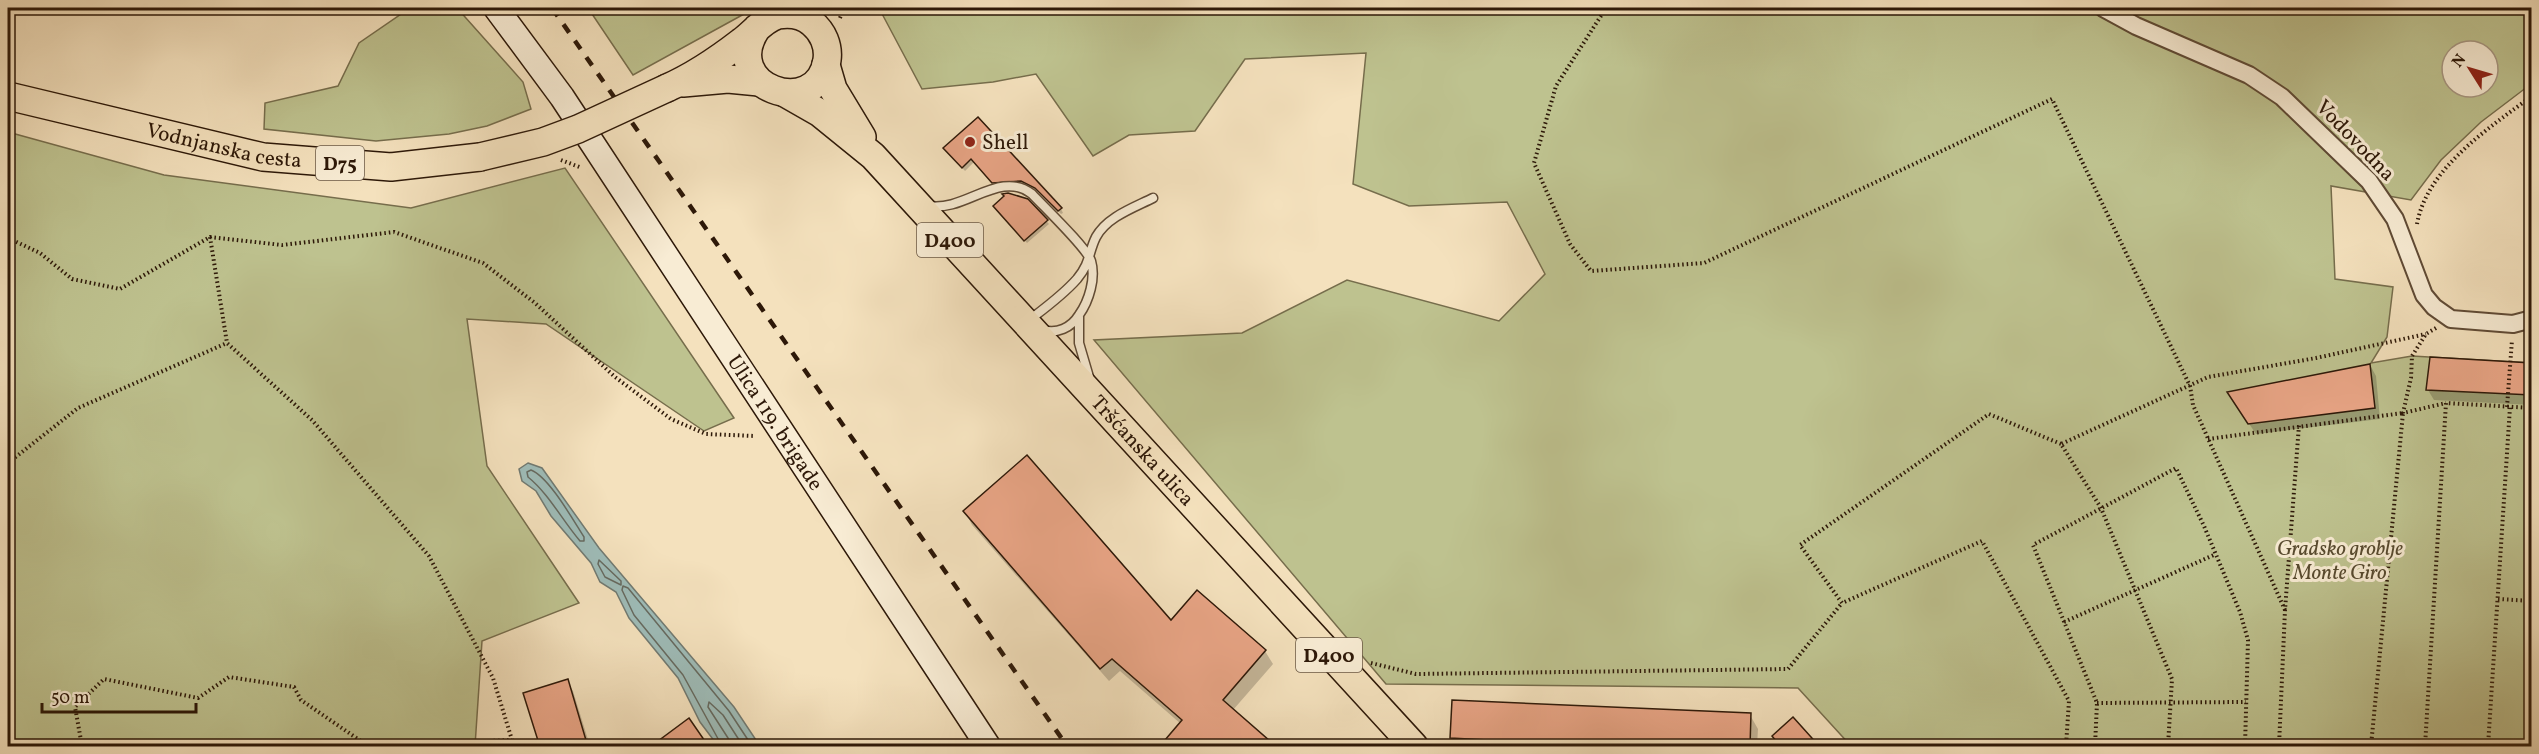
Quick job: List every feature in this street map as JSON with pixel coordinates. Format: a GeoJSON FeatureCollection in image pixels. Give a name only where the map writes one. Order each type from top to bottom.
{"type":"FeatureCollection","features":[{"type":"Feature","properties":{"kind":"main road","name":"Ulica 119. brigade"},"geometry":{"type":"LineString","coordinates":[[496,8],[562,97],[988,747]]}},
{"type":"Feature","properties":{"kind":"main road"},"geometry":{"type":"LineString","coordinates":[[822,35],[806,19],[791,14],[775,17],[748,51],[751,69],[759,82],[767,88],[785,93],[806,89],[818,79],[826,65],[827,48],[822,35],[822,23],[828,8]]}},
{"type":"Feature","properties":{"kind":"main road","name":"D75"},"geometry":{"type":"LineString","coordinates":[[671,86],[731,50],[775,17]]}},
{"type":"Feature","properties":{"kind":"main road","name":"D400"},"geometry":{"type":"LineString","coordinates":[[826,65],[833,89],[873,156]]}},
{"type":"Feature","properties":{"kind":"main road","name":"D75"},"geometry":{"type":"LineString","coordinates":[[671,86],[728,79],[759,82]]}},
{"type":"Feature","properties":{"kind":"main road","name":"Vodnjanska cesta"},"geometry":{"type":"LineString","coordinates":[[8,96],[263,158],[391,167],[480,157],[543,142],[578,129],[671,86]]}},
{"type":"Feature","properties":{"kind":"main road","name":"D400"},"geometry":{"type":"LineString","coordinates":[[785,93],[820,112],[873,156]]}},
{"type":"Feature","properties":{"kind":"main road","name":"Tršćanska ulica"},"geometry":{"type":"LineString","coordinates":[[873,156],[1414,747]]}},
{"type":"Feature","properties":{"kind":"street","name":"Vodovodna"},"geometry":{"type":"LineString","coordinates":[[2103,8],[2136,26],[2249,75],[2282,97],[2369,181],[2395,219],[2411,255],[2424,295],[2434,307],[2451,319]]}},
{"type":"Feature","properties":{"kind":"street"},"geometry":{"type":"LineString","coordinates":[[2451,319],[2513,324],[2532,319]]}},
{"type":"Feature","properties":{"kind":"lane"},"geometry":{"type":"LineString","coordinates":[[917,204],[937,208],[1004,185],[1022,186],[1090,259]]}},
{"type":"Feature","properties":{"kind":"lane"},"geometry":{"type":"LineString","coordinates":[[1026,324],[1045,331],[1056,332],[1068,327],[1078,317],[1091,287],[1090,259],[1096,238],[1114,218],[1153,198]]}},
{"type":"Feature","properties":{"kind":"lane"},"geometry":{"type":"LineString","coordinates":[[1026,324],[1062,295],[1090,259]]}},
{"type":"Feature","properties":{"kind":"lane"},"geometry":{"type":"LineString","coordinates":[[1078,317],[1079,343],[1098,402]]}},
{"type":"Feature","properties":{"kind":"path"},"geometry":{"type":"LineString","coordinates":[[1606,8],[1556,86],[1534,162],[1570,244],[1591,271],[1704,263],[2052,99],[2190,386],[2193,405],[2285,610]]}},
{"type":"Feature","properties":{"kind":"path"},"geometry":{"type":"LineString","coordinates":[[2411,255],[2418,217],[2442,170],[2487,129],[2532,96]]}},
{"type":"Feature","properties":{"kind":"path"},"geometry":{"type":"LineString","coordinates":[[558,159],[585,169]]}},
{"type":"Feature","properties":{"kind":"path"},"geometry":{"type":"LineString","coordinates":[[8,238],[40,253],[72,279],[120,289],[210,237],[282,245],[394,232],[483,263],[535,303],[615,377],[671,419],[706,434],[755,436]]}},
{"type":"Feature","properties":{"kind":"path"},"geometry":{"type":"LineString","coordinates":[[210,237],[227,343],[312,420],[429,556],[493,678],[512,740],[469,742],[466,747]]}},
{"type":"Feature","properties":{"kind":"path"},"geometry":{"type":"LineString","coordinates":[[2061,444],[2208,377],[2316,358],[2426,334],[2451,319]]}},
{"type":"Feature","properties":{"kind":"path"},"geometry":{"type":"LineString","coordinates":[[2487,747],[2498,599],[2513,324]]}},
{"type":"Feature","properties":{"kind":"path"},"geometry":{"type":"LineString","coordinates":[[2371,747],[2403,413],[2411,378],[2412,356],[2426,334]]}},
{"type":"Feature","properties":{"kind":"path"},"geometry":{"type":"LineString","coordinates":[[8,463],[78,408],[227,343]]}},
{"type":"Feature","properties":{"kind":"path"},"geometry":{"type":"LineString","coordinates":[[2208,439],[2403,413],[2446,403],[2532,408]]}},
{"type":"Feature","properties":{"kind":"path"},"geometry":{"type":"LineString","coordinates":[[2425,747],[2446,403]]}},
{"type":"Feature","properties":{"kind":"path"},"geometry":{"type":"LineString","coordinates":[[1842,603],[1800,545],[1989,414],[2061,444],[2101,508],[2172,679],[2168,747]]}},
{"type":"Feature","properties":{"kind":"path"},"geometry":{"type":"LineString","coordinates":[[2279,747],[2285,610],[2300,425]]}},
{"type":"Feature","properties":{"kind":"path"},"geometry":{"type":"LineString","coordinates":[[2095,747],[2097,703],[2033,545],[2176,468],[2216,554],[2240,612],[2248,640],[2245,747]]}},
{"type":"Feature","properties":{"kind":"path"},"geometry":{"type":"LineString","coordinates":[[1416,674],[1788,669],[1842,603],[1982,542],[2069,701],[2066,747]]}},
{"type":"Feature","properties":{"kind":"path"},"geometry":{"type":"LineString","coordinates":[[2064,622],[2216,554]]}},
{"type":"Feature","properties":{"kind":"path"},"geometry":{"type":"LineString","coordinates":[[2498,599],[2532,601]]}},
{"type":"Feature","properties":{"kind":"path"},"geometry":{"type":"LineString","coordinates":[[82,747],[75,707],[104,679],[198,698],[229,676],[294,687],[301,700],[368,747]]}},
{"type":"Feature","properties":{"kind":"path"},"geometry":{"type":"LineString","coordinates":[[2097,703],[2169,700],[2247,702]]}},
{"type":"Feature","properties":{"kind":"green space"},"geometry":{"type":"Polygon","coordinates":[[[401,8],[457,8],[523,82],[531,109],[487,126],[449,134],[376,141],[264,129],[265,103],[338,86],[359,43],[401,14],[401,8]]]}},
{"type":"Feature","properties":{"kind":"green space"},"geometry":{"type":"Polygon","coordinates":[[[588,8],[755,8],[633,75],[588,8]]]}},
{"type":"Feature","properties":{"kind":"green space","name":"Gradsko groblje Monte Giro"},"geometry":{"type":"Polygon","coordinates":[[[882,8],[2531,8],[2531,84],[2481,122],[2441,160],[2411,200],[2331,186],[2335,279],[2393,287],[2387,337],[2371,363],[2412,356],[2531,363],[2531,746],[1851,746],[1798,688],[1386,684],[1094,340],[1242,333],[1347,280],[1499,321],[1545,274],[1507,202],[1409,206],[1353,184],[1366,53],[1245,59],[1195,131],[1129,135],[1093,156],[1036,74],[993,82],[922,89],[880,10],[882,8]]]}},
{"type":"Feature","properties":{"kind":"green space"},"geometry":{"type":"Polygon","coordinates":[[[8,132],[164,175],[411,208],[565,168],[734,418],[704,431],[546,324],[467,319],[487,466],[579,603],[482,641],[475,746],[8,746],[8,132]]]}},
{"type":"Feature","properties":{"kind":"water"},"geometry":{"type":"Polygon","coordinates":[[[528,463],[542,468],[599,548],[734,707],[760,746],[718,746],[700,722],[678,678],[629,618],[616,592],[600,582],[591,563],[551,516],[536,491],[522,481],[519,469],[528,463]]]}},
{"type":"Feature","properties":{"kind":"building"},"geometry":{"type":"Polygon","coordinates":[[[978,117],[1062,208],[1058,211],[1035,188],[1021,181],[992,183],[971,159],[962,168],[943,148],[978,117]]]}},
{"type":"Feature","properties":{"kind":"building"},"geometry":{"type":"Polygon","coordinates":[[[1008,193],[1028,199],[1048,220],[1024,241],[993,206],[1004,196],[1002,194],[1008,193]]]}},
{"type":"Feature","properties":{"kind":"building"},"geometry":{"type":"Polygon","coordinates":[[[2430,357],[2532,363],[2532,395],[2426,390],[2430,357]]]}},
{"type":"Feature","properties":{"kind":"building"},"geometry":{"type":"Polygon","coordinates":[[[2370,364],[2375,408],[2248,424],[2227,392],[2370,364]]]}},
{"type":"Feature","properties":{"kind":"building"},"geometry":{"type":"Polygon","coordinates":[[[1027,455],[1171,620],[1197,590],[1266,650],[1223,700],[1277,747],[1159,747],[1182,720],[1112,659],[1100,669],[963,511],[1027,455]]]}},
{"type":"Feature","properties":{"kind":"building"},"geometry":{"type":"Polygon","coordinates":[[[568,679],[588,747],[540,747],[523,693],[568,679]]]}},
{"type":"Feature","properties":{"kind":"building"},"geometry":{"type":"Polygon","coordinates":[[[1452,700],[1751,713],[1750,747],[1624,747],[1450,738],[1452,700]]]}},
{"type":"Feature","properties":{"kind":"building"},"geometry":{"type":"Polygon","coordinates":[[[1793,717],[1820,747],[1781,747],[1772,736],[1793,717]]]}},
{"type":"Feature","properties":{"kind":"building"},"geometry":{"type":"Polygon","coordinates":[[[689,718],[709,747],[650,747],[689,718]]]}},
{"type":"Feature","properties":{"kind":"railway"},"geometry":{"type":"LineString","coordinates":[[552,8],[1067,746]]}},
{"type":"Feature","properties":{"kind":"place","name":"Shell"},"geometry":{"type":"Point","coordinates":[970,142]}}]}
